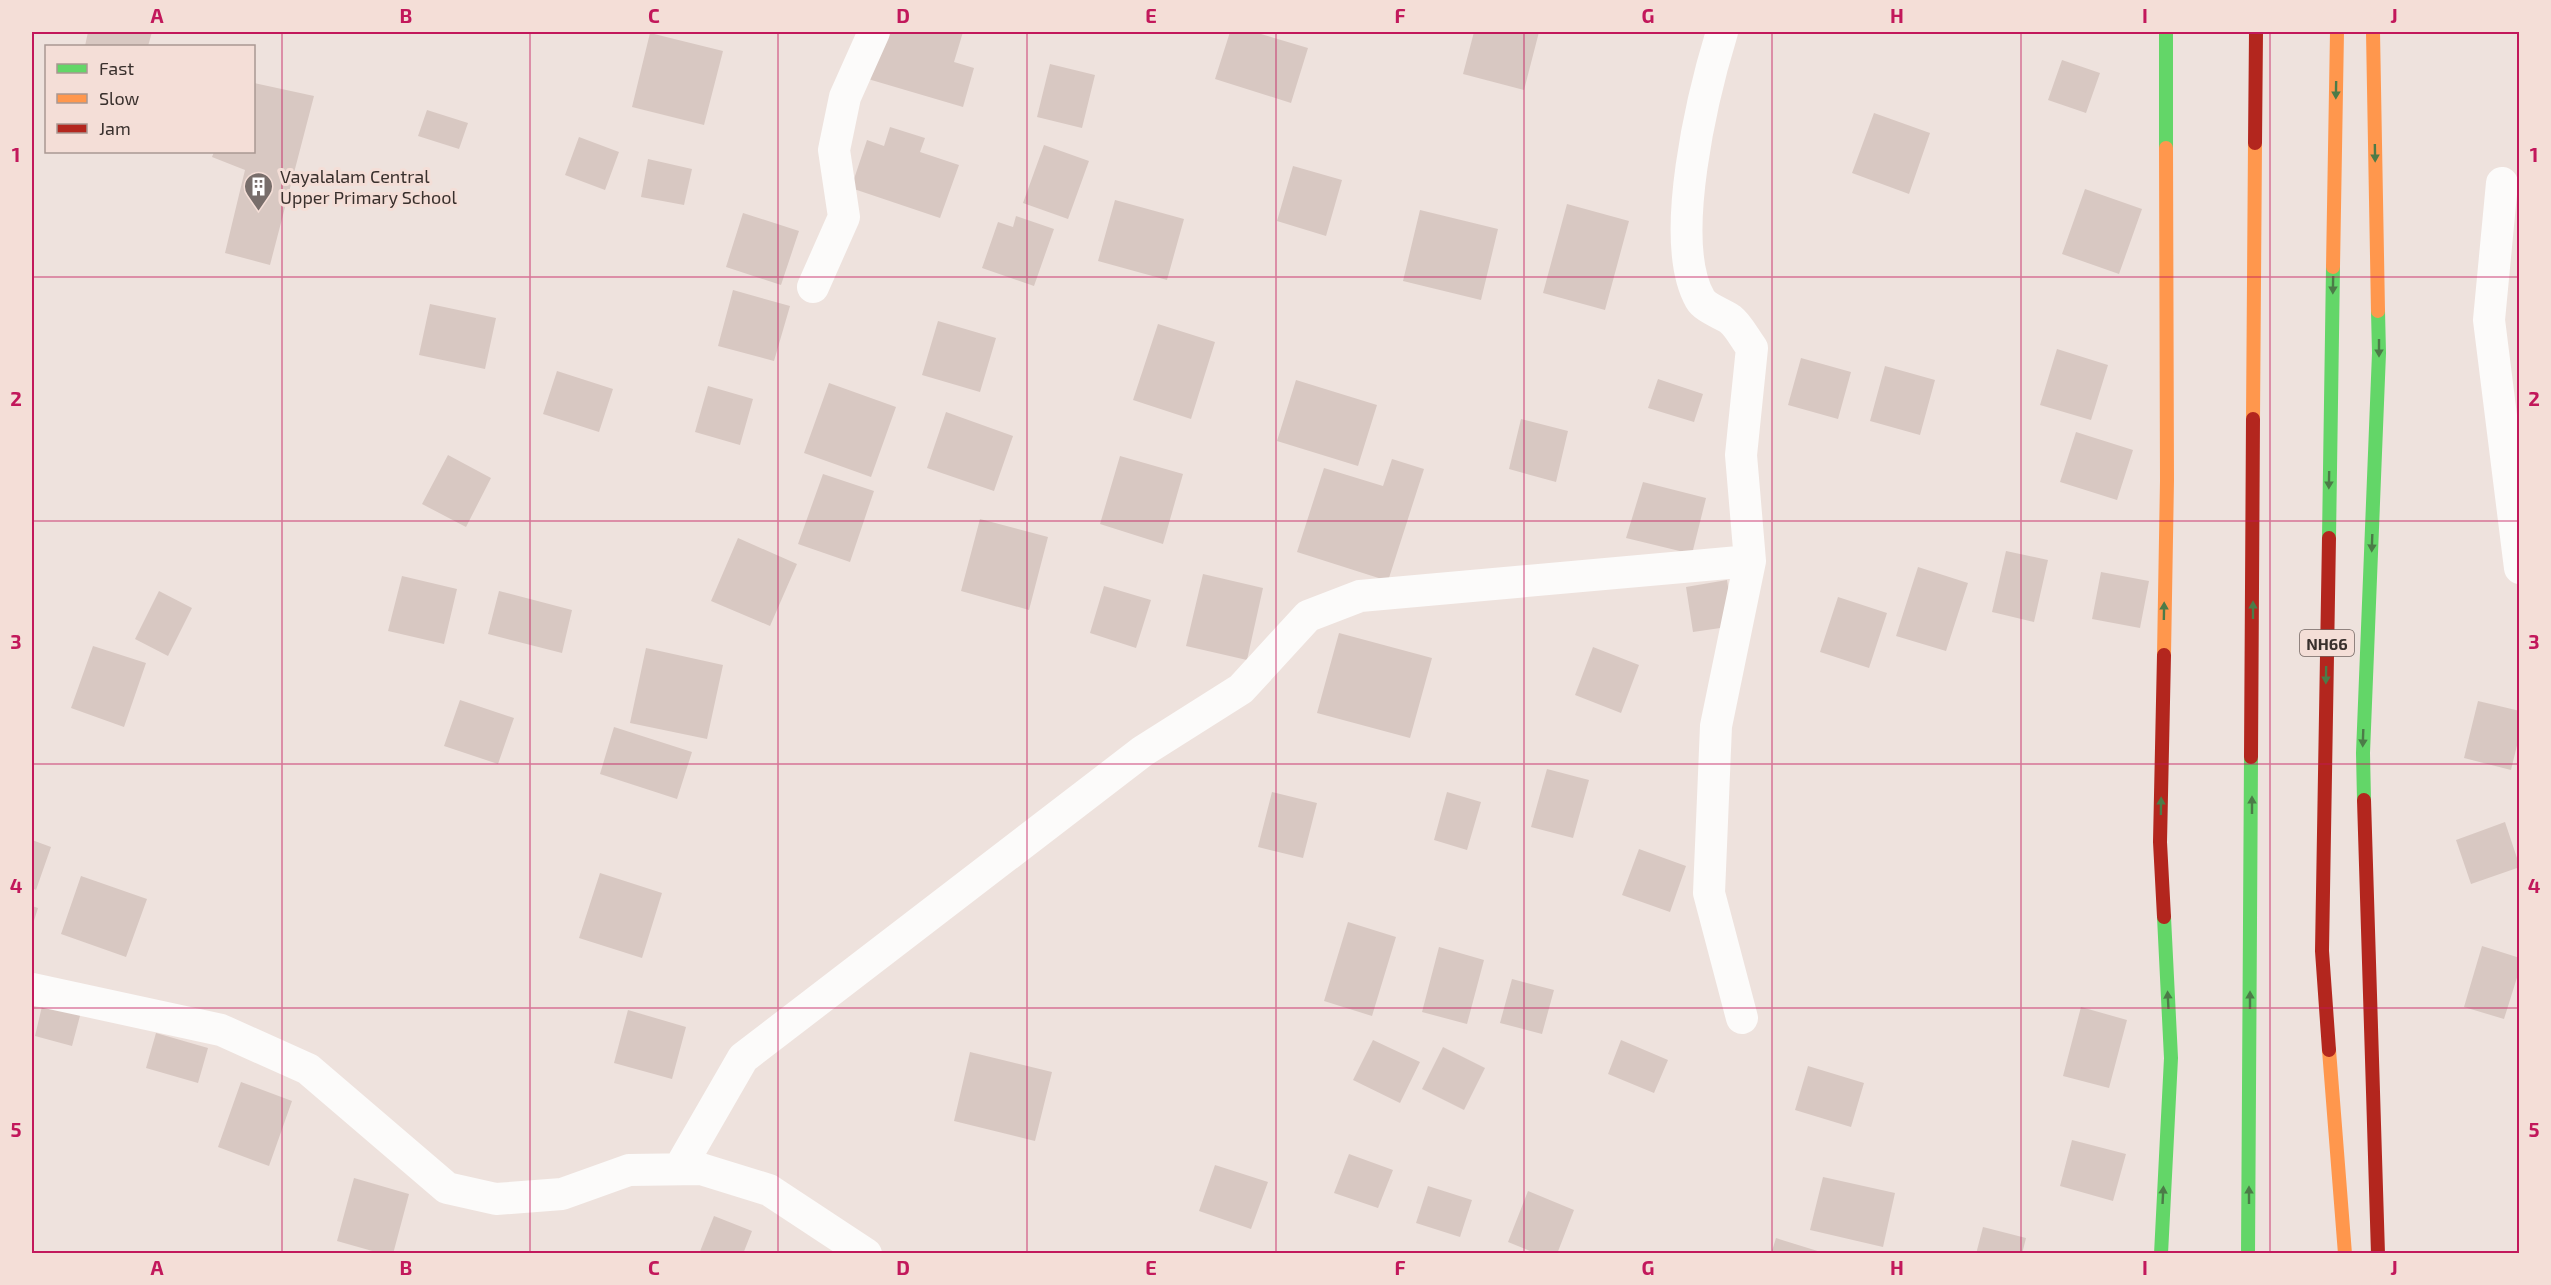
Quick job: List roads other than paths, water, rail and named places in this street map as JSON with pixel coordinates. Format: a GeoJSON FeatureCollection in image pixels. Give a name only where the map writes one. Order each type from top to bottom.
{"type":"FeatureCollection","features":[{"type":"Feature","properties":{"kind":"main road"},"geometry":{"type":"LineString","coordinates":[[2161,1254],[2171,1058],[2160,842],[2167,480],[2166,32]]}},
{"type":"Feature","properties":{"kind":"main road"},"geometry":{"type":"LineString","coordinates":[[2248,1254],[2256,32]]}},
{"type":"Feature","properties":{"kind":"main road","name":"NH66"},"geometry":{"type":"LineString","coordinates":[[2337,32],[2322,951],[2345,1254]]}},
{"type":"Feature","properties":{"kind":"main road"},"geometry":{"type":"LineString","coordinates":[[2373,32],[2379,353],[2363,753],[2378,1254]]}},
{"type":"Feature","properties":{"kind":"street"},"geometry":{"type":"LineString","coordinates":[[813,287],[844,217],[834,150],[845,97],[874,32]]}},
{"type":"Feature","properties":{"kind":"street"},"geometry":{"type":"LineString","coordinates":[[1722,32],[1695,133],[1688,214],[1688,269],[1701,302],[1732,320],[1752,348],[1741,455],[1749,561],[1716,726],[1709,893],[1742,1018]]}},
{"type":"Feature","properties":{"kind":"street"},"geometry":{"type":"LineString","coordinates":[[2502,183],[2489,321],[2520,568]]}},
{"type":"Feature","properties":{"kind":"street"},"geometry":{"type":"LineString","coordinates":[[680,1169],[743,1058],[1143,752],[1241,689],[1308,616],[1360,596],[1749,561]]}},
{"type":"Feature","properties":{"kind":"street"},"geometry":{"type":"LineString","coordinates":[[32,989],[221,1030],[308,1069],[447,1188],[496,1199],[562,1194],[629,1170],[701,1169],[769,1190],[866,1254]]}},
{"type":"Feature","properties":{"kind":"place","name":"Vayalalam Central Upper Primary School"},"geometry":{"type":"Point","coordinates":[259,212]}}]}
